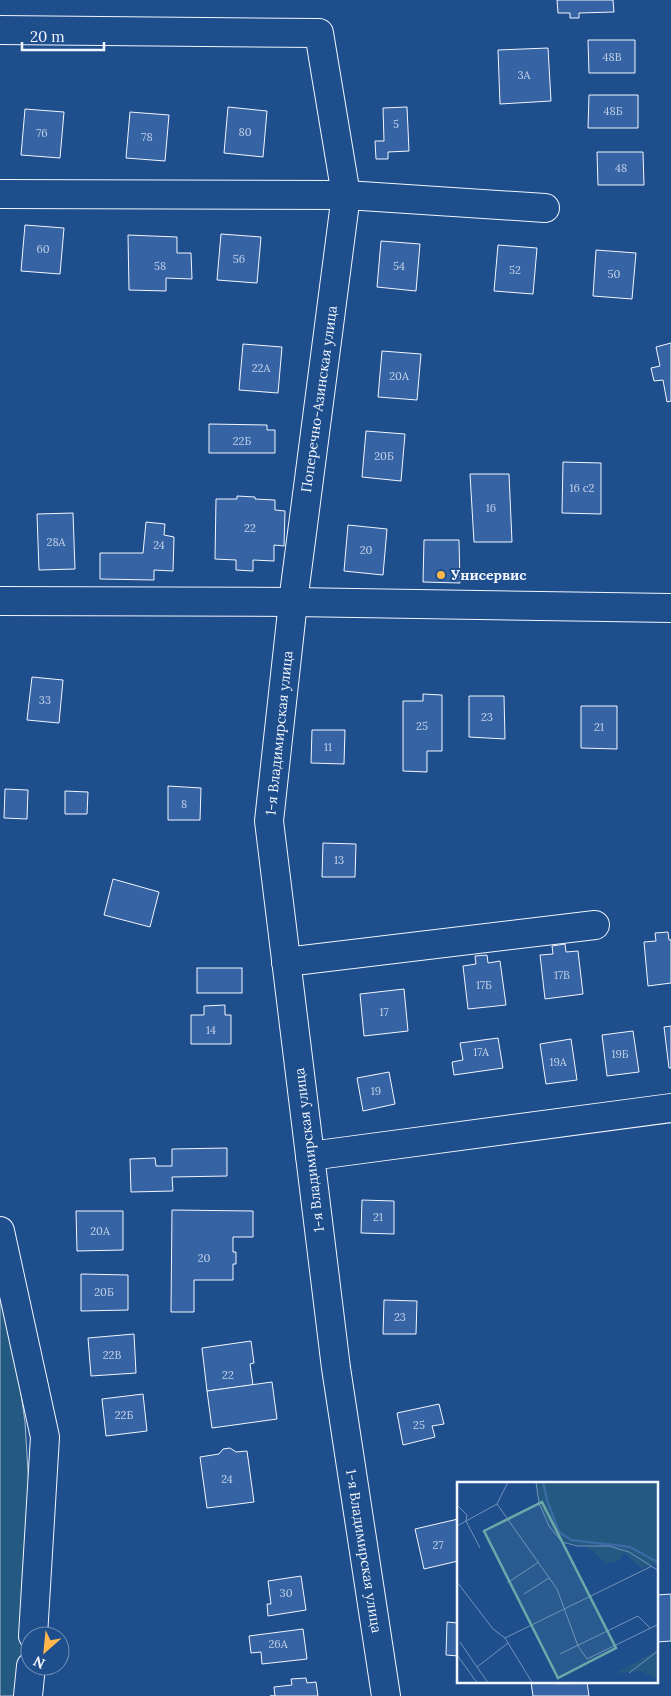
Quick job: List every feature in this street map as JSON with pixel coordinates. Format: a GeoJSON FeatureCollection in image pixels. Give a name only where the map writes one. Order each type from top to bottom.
{"type":"FeatureCollection","features":[{"type":"Feature","properties":{"kind":"street","name":"Поперечно-Азинская улица"},"geometry":{"type":"LineString","coordinates":[[0,30],[319,33],[346,196],[292,602]]}},
{"type":"Feature","properties":{"kind":"street"},"geometry":{"type":"LineString","coordinates":[[0,194],[346,196],[544,208]]}},
{"type":"Feature","properties":{"kind":"street"},"geometry":{"type":"LineString","coordinates":[[0,601],[292,602],[671,608]]}},
{"type":"Feature","properties":{"kind":"street","name":"1-я Владимирская улица"},"geometry":{"type":"LineString","coordinates":[[292,602],[269,822],[336,1368],[386,1696]]}},
{"type":"Feature","properties":{"kind":"street"},"geometry":{"type":"LineString","coordinates":[[286,962],[595,925]]}},
{"type":"Feature","properties":{"kind":"street"},"geometry":{"type":"LineString","coordinates":[[310,1156],[671,1108]]}},
{"type":"Feature","properties":{"kind":"street"},"geometry":{"type":"LineString","coordinates":[[0,1231],[45,1437],[34,1626]]}},
{"type":"Feature","properties":{"kind":"street"},"geometry":{"type":"LineString","coordinates":[[28,1696],[30,1676]]}},
{"type":"Feature","properties":{"kind":"shaded area"},"geometry":{"type":"Polygon","coordinates":[[[0,1248],[25,1422],[37,1626],[20,1626],[20,1676],[32,1676],[36,1696],[0,1696],[0,1248]]]}},
{"type":"Feature","properties":{"kind":"building"},"geometry":{"type":"Polygon","coordinates":[[[557,0],[613,0],[614,12],[579,13],[579,18],[570,18],[570,13],[558,13],[557,0]]]}},
{"type":"Feature","properties":{"kind":"building"},"geometry":{"type":"Polygon","coordinates":[[[588,40],[635,40],[635,73],[589,73],[588,40]]]}},
{"type":"Feature","properties":{"kind":"building"},"geometry":{"type":"Polygon","coordinates":[[[548,48],[551,101],[500,104],[498,50],[548,48]]]}},
{"type":"Feature","properties":{"kind":"building"},"geometry":{"type":"Polygon","coordinates":[[[589,95],[638,95],[638,128],[588,128],[589,95]]]}},
{"type":"Feature","properties":{"kind":"building"},"geometry":{"type":"Polygon","coordinates":[[[228,107],[267,111],[263,157],[224,153],[228,107]]]}},
{"type":"Feature","properties":{"kind":"building"},"geometry":{"type":"Polygon","coordinates":[[[407,107],[409,151],[388,152],[388,159],[376,159],[375,141],[384,141],[383,108],[407,107]]]}},
{"type":"Feature","properties":{"kind":"building"},"geometry":{"type":"Polygon","coordinates":[[[25,109],[64,112],[60,158],[21,155],[25,109]]]}},
{"type":"Feature","properties":{"kind":"building"},"geometry":{"type":"Polygon","coordinates":[[[130,112],[169,115],[165,161],[126,158],[130,112]]]}},
{"type":"Feature","properties":{"kind":"building"},"geometry":{"type":"Polygon","coordinates":[[[597,152],[643,152],[644,185],[598,185],[597,152]]]}},
{"type":"Feature","properties":{"kind":"building"},"geometry":{"type":"Polygon","coordinates":[[[25,225],[64,228],[60,274],[21,271],[25,225]]]}},
{"type":"Feature","properties":{"kind":"building"},"geometry":{"type":"Polygon","coordinates":[[[221,234],[261,237],[257,283],[217,280],[221,234]]]}},
{"type":"Feature","properties":{"kind":"building"},"geometry":{"type":"Polygon","coordinates":[[[128,235],[177,237],[177,253],[191,253],[192,279],[166,278],[166,291],[129,290],[128,235]]]}},
{"type":"Feature","properties":{"kind":"building"},"geometry":{"type":"Polygon","coordinates":[[[381,241],[420,244],[416,291],[377,287],[381,241]]]}},
{"type":"Feature","properties":{"kind":"building"},"geometry":{"type":"Polygon","coordinates":[[[498,245],[537,248],[533,294],[494,291],[498,245]]]}},
{"type":"Feature","properties":{"kind":"building"},"geometry":{"type":"Polygon","coordinates":[[[596,250],[636,253],[632,299],[593,296],[596,250]]]}},
{"type":"Feature","properties":{"kind":"building"},"geometry":{"type":"Polygon","coordinates":[[[671,343],[671,401],[667,402],[663,380],[654,381],[651,368],[660,366],[656,347],[671,343]]]}},
{"type":"Feature","properties":{"kind":"building"},"geometry":{"type":"Polygon","coordinates":[[[243,344],[282,347],[278,393],[239,390],[243,344]]]}},
{"type":"Feature","properties":{"kind":"building"},"geometry":{"type":"Polygon","coordinates":[[[382,351],[421,354],[417,400],[378,397],[382,351]]]}},
{"type":"Feature","properties":{"kind":"building"},"geometry":{"type":"Polygon","coordinates":[[[209,424],[267,425],[267,430],[275,430],[275,453],[209,453],[209,424]]]}},
{"type":"Feature","properties":{"kind":"building"},"geometry":{"type":"Polygon","coordinates":[[[366,431],[405,434],[401,481],[362,477],[366,431]]]}},
{"type":"Feature","properties":{"kind":"building"},"geometry":{"type":"Polygon","coordinates":[[[563,462],[601,463],[601,514],[562,513],[563,462]]]}},
{"type":"Feature","properties":{"kind":"building"},"geometry":{"type":"Polygon","coordinates":[[[470,474],[509,474],[512,542],[474,542],[470,474]]]}},
{"type":"Feature","properties":{"kind":"building"},"geometry":{"type":"Polygon","coordinates":[[[237,496],[275,500],[275,510],[285,511],[284,546],[274,545],[274,561],[253,560],[253,571],[236,570],[236,560],[215,559],[216,499],[237,499],[237,496]]]}},
{"type":"Feature","properties":{"kind":"building"},"geometry":{"type":"Polygon","coordinates":[[[73,513],[75,569],[39,570],[37,514],[73,513]]]}},
{"type":"Feature","properties":{"kind":"building"},"geometry":{"type":"Polygon","coordinates":[[[146,522],[165,524],[164,535],[174,537],[173,571],[154,570],[154,580],[100,579],[100,553],[143,553],[146,522]]]}},
{"type":"Feature","properties":{"kind":"building"},"geometry":{"type":"Polygon","coordinates":[[[348,525],[387,529],[383,575],[344,571],[348,525]]]}},
{"type":"Feature","properties":{"kind":"building"},"geometry":{"type":"Polygon","coordinates":[[[424,540],[459,540],[460,583],[423,582],[424,540]]]}},
{"type":"Feature","properties":{"kind":"building"},"geometry":{"type":"Polygon","coordinates":[[[32,677],[63,680],[59,723],[27,720],[32,677]]]}},
{"type":"Feature","properties":{"kind":"building"},"geometry":{"type":"Polygon","coordinates":[[[423,694],[442,695],[442,751],[427,751],[427,772],[403,771],[403,701],[423,701],[423,694]]]}},
{"type":"Feature","properties":{"kind":"building"},"geometry":{"type":"Polygon","coordinates":[[[469,696],[504,696],[505,739],[469,737],[469,696]]]}},
{"type":"Feature","properties":{"kind":"building"},"geometry":{"type":"Polygon","coordinates":[[[581,706],[617,706],[617,749],[581,748],[581,706]]]}},
{"type":"Feature","properties":{"kind":"building"},"geometry":{"type":"Polygon","coordinates":[[[312,730],[345,730],[344,764],[311,763],[312,730]]]}},
{"type":"Feature","properties":{"kind":"building"},"geometry":{"type":"Polygon","coordinates":[[[168,786],[201,788],[200,820],[168,820],[168,786]]]}},
{"type":"Feature","properties":{"kind":"building"},"geometry":{"type":"Polygon","coordinates":[[[5,789],[28,790],[27,819],[4,818],[5,789]]]}},
{"type":"Feature","properties":{"kind":"building"},"geometry":{"type":"Polygon","coordinates":[[[65,791],[88,792],[87,814],[65,814],[65,791]]]}},
{"type":"Feature","properties":{"kind":"building"},"geometry":{"type":"Polygon","coordinates":[[[323,843],[356,844],[355,877],[322,877],[323,843]]]}},
{"type":"Feature","properties":{"kind":"building"},"geometry":{"type":"Polygon","coordinates":[[[113,879],[159,892],[150,927],[104,915],[113,879]]]}},
{"type":"Feature","properties":{"kind":"building"},"geometry":{"type":"Polygon","coordinates":[[[668,932],[669,940],[671,940],[671,983],[648,986],[644,942],[656,941],[655,933],[668,932]]]}},
{"type":"Feature","properties":{"kind":"building"},"geometry":{"type":"Polygon","coordinates":[[[565,944],[566,952],[578,951],[583,994],[545,999],[540,955],[553,954],[552,946],[565,944]]]}},
{"type":"Feature","properties":{"kind":"building"},"geometry":{"type":"Polygon","coordinates":[[[487,955],[488,963],[500,961],[506,1005],[468,1009],[463,966],[476,964],[475,956],[487,955]]]}},
{"type":"Feature","properties":{"kind":"building"},"geometry":{"type":"Polygon","coordinates":[[[197,968],[242,968],[242,993],[197,993],[197,968]]]}},
{"type":"Feature","properties":{"kind":"building"},"geometry":{"type":"Polygon","coordinates":[[[404,989],[408,1031],[364,1036],[360,994],[404,989]]]}},
{"type":"Feature","properties":{"kind":"building"},"geometry":{"type":"Polygon","coordinates":[[[225,1005],[225,1015],[231,1015],[231,1044],[191,1044],[191,1015],[204,1015],[204,1006],[225,1005]]]}},
{"type":"Feature","properties":{"kind":"building"},"geometry":{"type":"Polygon","coordinates":[[[671,1026],[671,1068],[669,1068],[664,1027],[671,1026]]]}},
{"type":"Feature","properties":{"kind":"building"},"geometry":{"type":"Polygon","coordinates":[[[633,1031],[639,1072],[607,1076],[602,1035],[633,1031]]]}},
{"type":"Feature","properties":{"kind":"building"},"geometry":{"type":"Polygon","coordinates":[[[498,1038],[503,1068],[454,1075],[452,1062],[463,1060],[460,1043],[498,1038]]]}},
{"type":"Feature","properties":{"kind":"building"},"geometry":{"type":"Polygon","coordinates":[[[571,1039],[577,1080],[546,1084],[540,1044],[571,1039]]]}},
{"type":"Feature","properties":{"kind":"building"},"geometry":{"type":"Polygon","coordinates":[[[389,1072],[395,1104],[363,1111],[357,1078],[389,1072]]]}},
{"type":"Feature","properties":{"kind":"building"},"geometry":{"type":"Polygon","coordinates":[[[227,1148],[227,1176],[172,1177],[173,1191],[131,1192],[130,1159],[155,1158],[156,1166],[172,1166],[172,1149],[227,1148]]]}},
{"type":"Feature","properties":{"kind":"building"},"geometry":{"type":"Polygon","coordinates":[[[362,1200],[394,1201],[394,1234],[361,1233],[362,1200]]]}},
{"type":"Feature","properties":{"kind":"building"},"geometry":{"type":"Polygon","coordinates":[[[172,1210],[253,1211],[253,1237],[233,1237],[233,1252],[236,1252],[236,1264],[233,1264],[233,1280],[194,1280],[194,1312],[171,1312],[172,1210]]]}},
{"type":"Feature","properties":{"kind":"building"},"geometry":{"type":"Polygon","coordinates":[[[76,1211],[123,1211],[123,1250],[77,1251],[76,1211]]]}},
{"type":"Feature","properties":{"kind":"building"},"geometry":{"type":"Polygon","coordinates":[[[81,1274],[128,1275],[128,1310],[81,1311],[81,1274]]]}},
{"type":"Feature","properties":{"kind":"building"},"geometry":{"type":"Polygon","coordinates":[[[384,1300],[417,1301],[416,1334],[383,1334],[384,1300]]]}},
{"type":"Feature","properties":{"kind":"building"},"geometry":{"type":"Polygon","coordinates":[[[134,1334],[136,1373],[91,1376],[88,1338],[134,1334]]]}},
{"type":"Feature","properties":{"kind":"building"},"geometry":{"type":"Polygon","coordinates":[[[251,1341],[254,1363],[250,1364],[253,1385],[207,1391],[202,1348],[251,1341]]]}},
{"type":"Feature","properties":{"kind":"building"},"geometry":{"type":"Polygon","coordinates":[[[272,1382],[277,1419],[212,1428],[207,1391],[272,1382]]]}},
{"type":"Feature","properties":{"kind":"building"},"geometry":{"type":"Polygon","coordinates":[[[143,1394],[147,1431],[106,1436],[102,1399],[143,1394]]]}},
{"type":"Feature","properties":{"kind":"building"},"geometry":{"type":"Polygon","coordinates":[[[439,1404],[444,1424],[432,1426],[435,1437],[403,1445],[397,1413],[439,1404]]]}},
{"type":"Feature","properties":{"kind":"building"},"geometry":{"type":"Polygon","coordinates":[[[230,1448],[236,1452],[247,1451],[254,1502],[207,1508],[200,1457],[219,1454],[223,1449],[230,1448]]]}},
{"type":"Feature","properties":{"kind":"building"},"geometry":{"type":"Polygon","coordinates":[[[457,1519],[457,1561],[424,1569],[415,1529],[457,1519]]]}},
{"type":"Feature","properties":{"kind":"building"},"geometry":{"type":"Polygon","coordinates":[[[301,1576],[306,1610],[268,1616],[267,1604],[271,1604],[268,1581],[301,1576]]]}},
{"type":"Feature","properties":{"kind":"building"},"geometry":{"type":"Polygon","coordinates":[[[671,1594],[671,1641],[658,1642],[658,1595],[671,1594]]]}},
{"type":"Feature","properties":{"kind":"building"},"geometry":{"type":"Polygon","coordinates":[[[447,1622],[457,1623],[457,1656],[446,1655],[447,1622]]]}},
{"type":"Feature","properties":{"kind":"building"},"geometry":{"type":"Polygon","coordinates":[[[303,1629],[307,1659],[262,1664],[261,1652],[251,1653],[249,1636],[303,1629]]]}},
{"type":"Feature","properties":{"kind":"building"},"geometry":{"type":"Polygon","coordinates":[[[306,1678],[307,1683],[316,1682],[318,1696],[275,1696],[274,1687],[292,1685],[291,1679],[306,1678]]]}},
{"type":"Feature","properties":{"kind":"building"},"geometry":{"type":"Polygon","coordinates":[[[531,1684],[587,1684],[589,1696],[533,1696],[531,1684]]]}},
{"type":"Feature","properties":{"kind":"place","name":"Унисервис"},"geometry":{"type":"Point","coordinates":[441,575]}}]}
